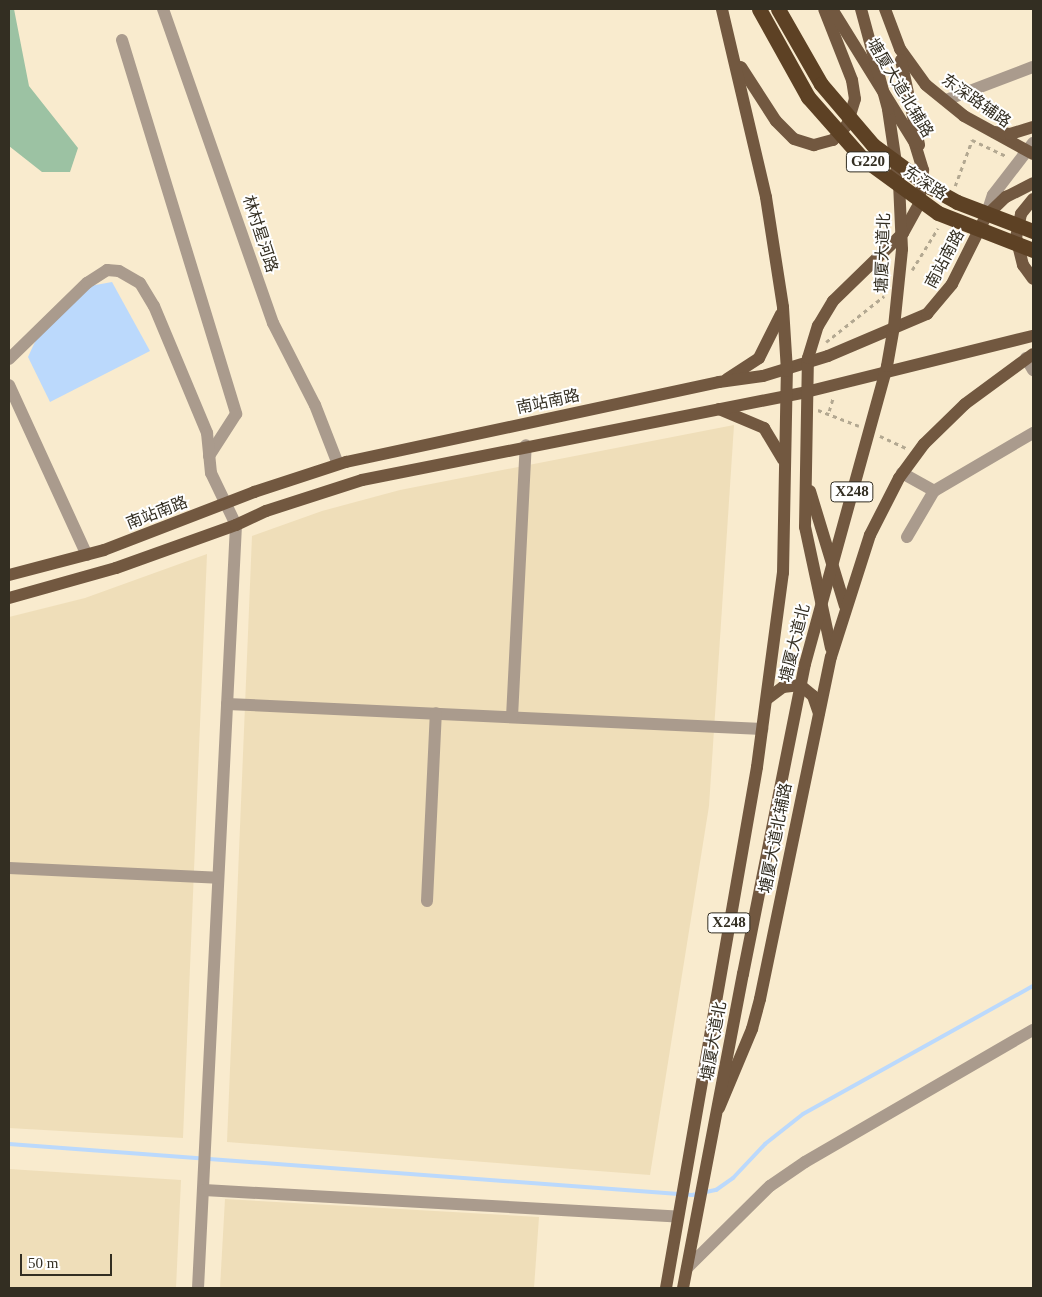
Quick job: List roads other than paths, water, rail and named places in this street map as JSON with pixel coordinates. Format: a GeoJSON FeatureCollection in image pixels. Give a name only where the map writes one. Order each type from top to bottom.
{"type":"FeatureCollection","features":[{"type":"Feature","properties":{"kind":"highway","name":"东深路"},"geometry":{"type":"LineString","coordinates":[[760,9],[808,97],[861,157],[938,213],[1033,250]]}},
{"type":"Feature","properties":{"kind":"highway","name":"东深路"},"geometry":{"type":"LineString","coordinates":[[778,9],[821,84],[873,145],[950,199],[1033,231]]}},
{"type":"Feature","properties":{"kind":"main road","name":"塘厦大道北"},"geometry":{"type":"LineString","coordinates":[[666,1288],[676,1212],[767,699],[783,573],[787,370],[783,307],[766,197],[735,56],[722,9]]}},
{"type":"Feature","properties":{"kind":"main road"},"geometry":{"type":"LineString","coordinates":[[735,56],[784,131],[804,143],[833,140],[847,125],[855,99],[852,80],[824,9]]}},
{"type":"Feature","properties":{"kind":"main road","name":"塘厦大道北辅路"},"geometry":{"type":"LineString","coordinates":[[832,9],[920,152],[923,170],[919,204],[903,233],[824,314],[808,364],[806,392],[808,480],[806,540],[829,632],[832,657]]}},
{"type":"Feature","properties":{"kind":"main road","name":"塘厦大道北"},"geometry":{"type":"LineString","coordinates":[[684,1288],[743,974],[803,673],[887,366],[896,311],[902,249],[899,184],[888,109],[861,9]]}},
{"type":"Feature","properties":{"kind":"main road","name":"东深路辅路"},"geometry":{"type":"LineString","coordinates":[[885,9],[895,40],[915,72],[946,100],[986,129],[1031,149]]}},
{"type":"Feature","properties":{"kind":"main road"},"geometry":{"type":"LineString","coordinates":[[895,40],[917,123],[920,152]]}},
{"type":"Feature","properties":{"kind":"main road"},"geometry":{"type":"LineString","coordinates":[[986,129],[1010,134],[1033,127]]}},
{"type":"Feature","properties":{"kind":"main road","name":"南站南路"},"geometry":{"type":"LineString","coordinates":[[9,575],[87,555],[223,504],[338,464],[808,364],[927,314],[952,284],[986,216],[1006,197],[1033,183]]}},
{"type":"Feature","properties":{"kind":"main road"},"geometry":{"type":"LineString","coordinates":[[1033,199],[1021,214],[1016,237],[1023,265],[1033,279]]}},
{"type":"Feature","properties":{"kind":"main road"},"geometry":{"type":"LineString","coordinates":[[720,382],[759,358],[776,330],[783,307]]}},
{"type":"Feature","properties":{"kind":"main road"},"geometry":{"type":"LineString","coordinates":[[9,598],[116,568],[236,525],[266,510],[362,480],[786,393],[806,392],[1033,336]]}},
{"type":"Feature","properties":{"kind":"main road"},"geometry":{"type":"LineString","coordinates":[[845,608],[870,535],[902,474],[942,426],[1030,356]]}},
{"type":"Feature","properties":{"kind":"main road"},"geometry":{"type":"LineString","coordinates":[[711,408],[733,412],[764,428],[780,450],[785,470]]}},
{"type":"Feature","properties":{"kind":"main road","name":"塘厦大道北辅路"},"geometry":{"type":"LineString","coordinates":[[719,1108],[752,1029],[760,999],[818,713],[845,608],[808,480]]}},
{"type":"Feature","properties":{"kind":"main road"},"geometry":{"type":"LineString","coordinates":[[767,699],[783,687],[800,685],[813,696],[818,713]]}},
{"type":"Feature","properties":{"kind":"street","name":"林村星河路"},"geometry":{"type":"LineString","coordinates":[[163,9],[273,323],[315,405],[338,464]]}},
{"type":"Feature","properties":{"kind":"street"},"geometry":{"type":"LineString","coordinates":[[122,40],[236,414],[209,456]]}},
{"type":"Feature","properties":{"kind":"street"},"geometry":{"type":"LineString","coordinates":[[946,100],[1033,67]]}},
{"type":"Feature","properties":{"kind":"street"},"geometry":{"type":"LineString","coordinates":[[986,216],[993,196],[1031,149]]}},
{"type":"Feature","properties":{"kind":"street"},"geometry":{"type":"LineString","coordinates":[[9,359],[87,283],[107,270],[118,271],[140,283],[154,306],[207,433],[211,473],[223,504],[236,525],[218,878],[208,1132],[198,1288]]}},
{"type":"Feature","properties":{"kind":"street"},"geometry":{"type":"LineString","coordinates":[[1030,356],[1033,370]]}},
{"type":"Feature","properties":{"kind":"street"},"geometry":{"type":"LineString","coordinates":[[9,385],[87,555]]}},
{"type":"Feature","properties":{"kind":"street"},"geometry":{"type":"LineString","coordinates":[[907,537],[934,491],[1033,433]]}},
{"type":"Feature","properties":{"kind":"street"},"geometry":{"type":"LineString","coordinates":[[512,717],[526,445]]}},
{"type":"Feature","properties":{"kind":"street"},"geometry":{"type":"LineString","coordinates":[[902,474],[934,491]]}},
{"type":"Feature","properties":{"kind":"street"},"geometry":{"type":"LineString","coordinates":[[227,704],[762,728]]}},
{"type":"Feature","properties":{"kind":"street"},"geometry":{"type":"LineString","coordinates":[[427,901],[436,713]]}},
{"type":"Feature","properties":{"kind":"street"},"geometry":{"type":"LineString","coordinates":[[9,868],[218,878]]}},
{"type":"Feature","properties":{"kind":"street"},"geometry":{"type":"LineString","coordinates":[[687,1268],[770,1186],[805,1162],[1033,1030]]}},
{"type":"Feature","properties":{"kind":"street"},"geometry":{"type":"LineString","coordinates":[[204,1190],[676,1212]]}},
{"type":"Feature","properties":{"kind":"water"},"geometry":{"type":"Polygon","coordinates":[[[112,282],[150,351],[50,402],[28,357],[39,333],[90,286],[112,282]]]}},
{"type":"Feature","properties":{"kind":"waterway"},"geometry":{"type":"LineString","coordinates":[[9,1144],[692,1195],[716,1190],[733,1178],[765,1144],[803,1114],[1033,986]]}}]}
